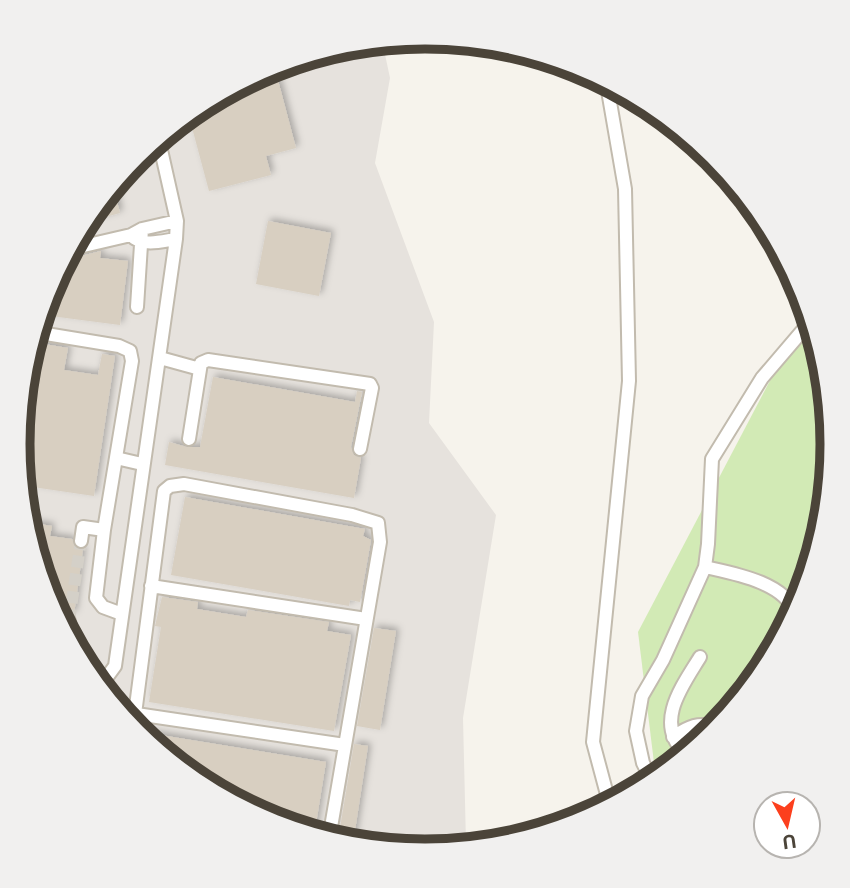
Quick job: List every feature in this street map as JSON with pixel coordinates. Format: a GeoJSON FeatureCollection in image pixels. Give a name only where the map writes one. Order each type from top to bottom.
{"type":"FeatureCollection","features":[{"type":"Feature","properties":{"kind":"street"},"geometry":{"type":"LineString","coordinates":[[607,794],[593,741],[629,382],[625,189],[609,95]]}},
{"type":"Feature","properties":{"kind":"street"},"geometry":{"type":"LineString","coordinates":[[105,677],[115,666],[176,239],[177,221],[161,150]]}},
{"type":"Feature","properties":{"kind":"street"},"geometry":{"type":"LineString","coordinates":[[83,247],[138,236],[177,221]]}},
{"type":"Feature","properties":{"kind":"street"},"geometry":{"type":"LineString","coordinates":[[138,236],[176,239]]}},
{"type":"Feature","properties":{"kind":"street"},"geometry":{"type":"LineString","coordinates":[[137,307],[138,236]]}},
{"type":"Feature","properties":{"kind":"street"},"geometry":{"type":"LineString","coordinates":[[647,771],[636,731],[642,696],[663,660],[705,567],[712,459],[762,378],[803,329]]}},
{"type":"Feature","properties":{"kind":"street"},"geometry":{"type":"LineString","coordinates":[[46,334],[111,344],[130,351],[132,361],[104,530],[96,598],[103,607],[122,614]]}},
{"type":"Feature","properties":{"kind":"street"},"geometry":{"type":"LineString","coordinates":[[160,358],[200,369]]}},
{"type":"Feature","properties":{"kind":"street"},"geometry":{"type":"LineString","coordinates":[[189,439],[201,362],[208,360],[366,382],[372,388],[360,449]]}},
{"type":"Feature","properties":{"kind":"street"},"geometry":{"type":"LineString","coordinates":[[116,458],[142,464]]}},
{"type":"Feature","properties":{"kind":"street"},"geometry":{"type":"LineString","coordinates":[[130,707],[164,491],[170,486],[184,484],[352,515],[378,523],[380,542],[331,828]]}},
{"type":"Feature","properties":{"kind":"street"},"geometry":{"type":"LineString","coordinates":[[81,541],[83,527],[104,530]]}},
{"type":"Feature","properties":{"kind":"street"},"geometry":{"type":"LineString","coordinates":[[705,567],[766,585],[788,600]]}},
{"type":"Feature","properties":{"kind":"street"},"geometry":{"type":"LineString","coordinates":[[151,586],[366,619]]}},
{"type":"Feature","properties":{"kind":"street"},"geometry":{"type":"LineString","coordinates":[[680,746],[673,737],[671,722],[676,699],[700,657]]}},
{"type":"Feature","properties":{"kind":"street"},"geometry":{"type":"LineString","coordinates":[[137,714],[345,746]]}},
{"type":"Feature","properties":{"kind":"street"},"geometry":{"type":"LineString","coordinates":[[673,737],[687,727],[702,725]]}},
{"type":"Feature","properties":{"kind":"shaded area"},"geometry":{"type":"Polygon","coordinates":[[[384,51],[390,78],[375,163],[434,322],[429,423],[496,515],[463,718],[466,837],[399,838],[348,832],[298,818],[250,798],[184,758],[128,705],[111,685],[83,642],[60,595],[43,546],[33,496],[31,418],[43,342],[71,269],[111,203],[164,147],[205,115],[227,102],[298,70],[373,52],[384,51]]]}},
{"type":"Feature","properties":{"kind":"green space"},"geometry":{"type":"Polygon","coordinates":[[[801,322],[817,392],[820,444],[813,521],[799,571],[767,642],[739,685],[686,741],[654,766],[638,632],[801,322]]]}},
{"type":"Feature","properties":{"kind":"building"},"geometry":{"type":"Polygon","coordinates":[[[278,80],[296,148],[266,156],[271,175],[209,191],[191,125],[227,102],[263,84],[278,80]]]}},
{"type":"Feature","properties":{"kind":"building"},"geometry":{"type":"Polygon","coordinates":[[[116,197],[120,213],[100,218],[116,197]]]}},
{"type":"Feature","properties":{"kind":"building"},"geometry":{"type":"Polygon","coordinates":[[[268,221],[331,233],[319,296],[256,284],[268,221]]]}},
{"type":"Feature","properties":{"kind":"building"},"geometry":{"type":"Polygon","coordinates":[[[101,251],[100,258],[128,261],[120,325],[51,316],[77,257],[101,251]]]}},
{"type":"Feature","properties":{"kind":"building"},"geometry":{"type":"Polygon","coordinates":[[[43,344],[68,348],[64,370],[98,375],[102,354],[115,356],[94,496],[32,487],[31,418],[43,344]]]}},
{"type":"Feature","properties":{"kind":"building"},"geometry":{"type":"Polygon","coordinates":[[[213,377],[355,402],[357,391],[362,392],[351,447],[354,455],[361,458],[354,498],[165,465],[169,442],[200,447],[213,377]]]}},
{"type":"Feature","properties":{"kind":"building"},"geometry":{"type":"Polygon","coordinates":[[[185,497],[365,529],[363,536],[371,540],[360,602],[350,600],[349,606],[171,575],[185,497]]]}},
{"type":"Feature","properties":{"kind":"building"},"geometry":{"type":"Polygon","coordinates":[[[38,524],[52,526],[50,536],[72,539],[75,547],[83,549],[74,614],[68,613],[60,595],[38,524]]]}},
{"type":"Feature","properties":{"kind":"building"},"geometry":{"type":"Polygon","coordinates":[[[162,597],[198,602],[197,609],[246,617],[248,610],[329,622],[327,631],[351,635],[334,731],[149,702],[161,627],[155,626],[162,597]]]}},
{"type":"Feature","properties":{"kind":"building"},"geometry":{"type":"Polygon","coordinates":[[[374,628],[396,631],[380,730],[357,726],[374,628]]]}},
{"type":"Feature","properties":{"kind":"building"},"geometry":{"type":"Polygon","coordinates":[[[158,735],[326,762],[316,824],[274,809],[227,786],[184,758],[158,735]]]}},
{"type":"Feature","properties":{"kind":"building"},"geometry":{"type":"Polygon","coordinates":[[[354,744],[368,746],[355,833],[340,830],[354,744]]]}},
{"type":"Feature","properties":{"kind":"tunnel"},"geometry":{"type":"LineString","coordinates":[[70,616],[81,541]]}}]}
